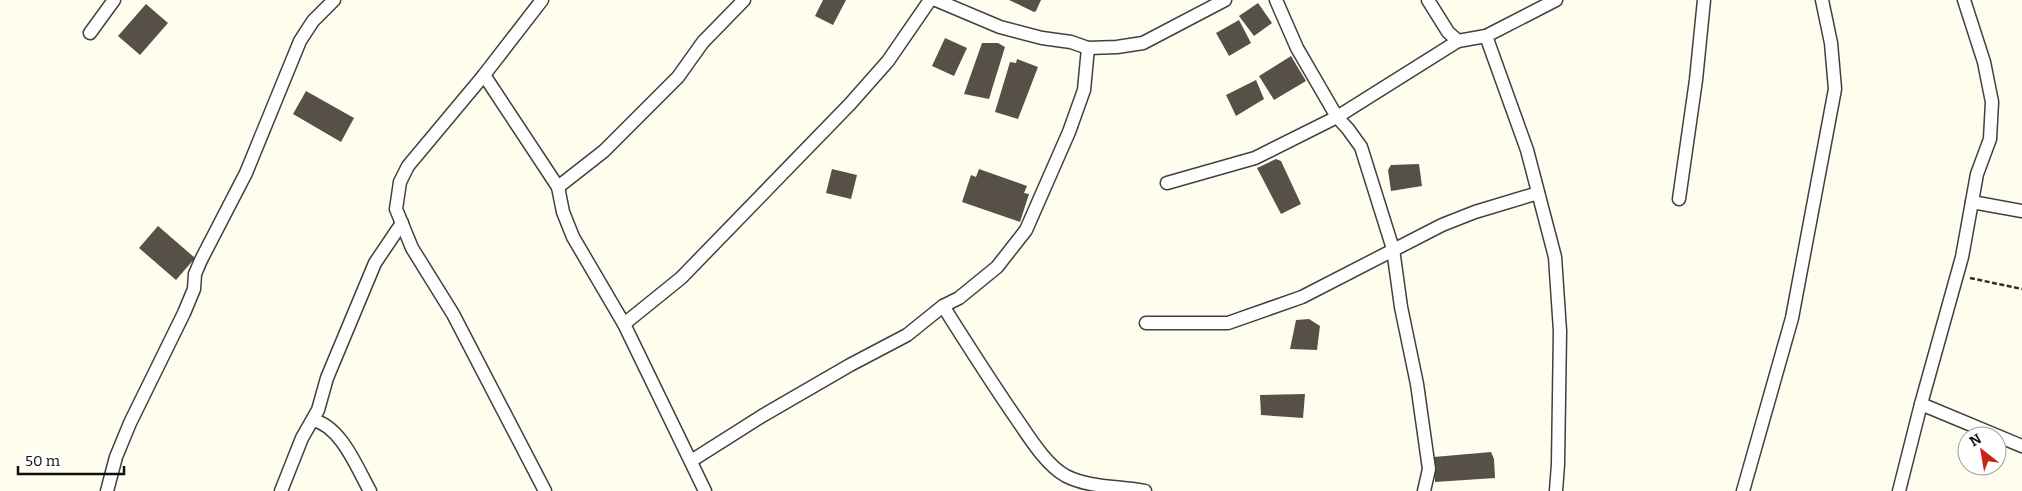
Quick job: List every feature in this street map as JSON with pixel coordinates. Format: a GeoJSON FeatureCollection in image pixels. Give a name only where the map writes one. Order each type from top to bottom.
{"type":"FeatureCollection","features":[{"type":"Feature","properties":{"kind":"street"},"geometry":{"type":"LineString","coordinates":[[90,33],[114,0]]}},
{"type":"Feature","properties":{"kind":"street"},"geometry":{"type":"LineString","coordinates":[[107,491],[116,457],[130,424],[184,313],[194,289],[195,274],[246,173],[300,41],[312,21],[334,0]]}},
{"type":"Feature","properties":{"kind":"street"},"geometry":{"type":"LineString","coordinates":[[542,0],[484,75],[408,166],[400,182],[396,209],[412,248],[453,314],[545,491]]}},
{"type":"Feature","properties":{"kind":"street"},"geometry":{"type":"LineString","coordinates":[[558,187],[604,151],[678,77],[703,42],[744,0]]}},
{"type":"Feature","properties":{"kind":"street"},"geometry":{"type":"LineString","coordinates":[[624,324],[681,278],[850,104],[888,61],[930,0]]}},
{"type":"Feature","properties":{"kind":"street"},"geometry":{"type":"LineString","coordinates":[[936,0],[1000,27],[1042,38],[1071,42],[1088,48],[1117,47],[1143,43],[1225,0]]}},
{"type":"Feature","properties":{"kind":"street"},"geometry":{"type":"LineString","coordinates":[[1276,0],[1297,48],[1336,117],[1348,128],[1361,147],[1393,249],[1401,307],[1417,384],[1429,469],[1424,491]]}},
{"type":"Feature","properties":{"kind":"street"},"geometry":{"type":"LineString","coordinates":[[1428,0],[1448,32],[1458,41]]}},
{"type":"Feature","properties":{"kind":"street"},"geometry":{"type":"LineString","coordinates":[[1167,183],[1255,158],[1336,117],[1458,41],[1486,36],[1556,0]]}},
{"type":"Feature","properties":{"kind":"street"},"geometry":{"type":"LineString","coordinates":[[1679,199],[1696,80],[1704,0]]}},
{"type":"Feature","properties":{"kind":"street"},"geometry":{"type":"LineString","coordinates":[[1743,491],[1792,318],[1835,89],[1831,43],[1822,0]]}},
{"type":"Feature","properties":{"kind":"street"},"geometry":{"type":"LineString","coordinates":[[1899,491],[1962,257],[1977,174],[1990,139],[1992,102],[1984,62],[1964,0]]}},
{"type":"Feature","properties":{"kind":"street"},"geometry":{"type":"LineString","coordinates":[[1486,36],[1527,150],[1555,257],[1560,331],[1556,491]]}},
{"type":"Feature","properties":{"kind":"street"},"geometry":{"type":"LineString","coordinates":[[691,461],[762,416],[850,365],[907,335],[943,306],[959,298],[997,267],[1026,230],[1069,132],[1084,90],[1088,48]]}},
{"type":"Feature","properties":{"kind":"street"},"geometry":{"type":"LineString","coordinates":[[484,75],[558,187],[563,212],[573,237],[624,324],[705,491]]}},
{"type":"Feature","properties":{"kind":"street"},"geometry":{"type":"LineString","coordinates":[[1146,323],[1228,324],[1302,297],[1442,225],[1475,212],[1538,193]]}},
{"type":"Feature","properties":{"kind":"street"},"geometry":{"type":"LineString","coordinates":[[1972,202],[2022,211]]}},
{"type":"Feature","properties":{"kind":"street"},"geometry":{"type":"LineString","coordinates":[[281,491],[302,438],[313,420],[323,395],[327,378],[375,263],[402,223]]}},
{"type":"Feature","properties":{"kind":"street"},"geometry":{"type":"LineString","coordinates":[[943,306],[982,368],[1044,456],[1064,474],[1080,482],[1144,491]]}},
{"type":"Feature","properties":{"kind":"street"},"geometry":{"type":"LineString","coordinates":[[1921,404],[2022,446]]}},
{"type":"Feature","properties":{"kind":"street"},"geometry":{"type":"LineString","coordinates":[[313,420],[324,422],[336,433],[370,491]]}},
{"type":"Feature","properties":{"kind":"path"},"geometry":{"type":"LineString","coordinates":[[1957,275],[2022,290]]}},
{"type":"Feature","properties":{"kind":"building"},"geometry":{"type":"Polygon","coordinates":[[[823,0],[846,0],[833,25],[815,16],[823,0]]]}},
{"type":"Feature","properties":{"kind":"building"},"geometry":{"type":"Polygon","coordinates":[[[1009,0],[1041,0],[1034,12],[1009,0]]]}},
{"type":"Feature","properties":{"kind":"building"},"geometry":{"type":"Polygon","coordinates":[[[1258,3],[1272,23],[1254,36],[1239,16],[1258,3]]]}},
{"type":"Feature","properties":{"kind":"building"},"geometry":{"type":"Polygon","coordinates":[[[146,4],[168,23],[140,55],[118,36],[146,4]]]}},
{"type":"Feature","properties":{"kind":"building"},"geometry":{"type":"Polygon","coordinates":[[[1239,20],[1251,43],[1229,56],[1216,33],[1239,20]]]}},
{"type":"Feature","properties":{"kind":"building"},"geometry":{"type":"Polygon","coordinates":[[[945,38],[967,48],[954,76],[932,66],[945,38]]]}},
{"type":"Feature","properties":{"kind":"building"},"geometry":{"type":"Polygon","coordinates":[[[982,43],[998,43],[1005,47],[989,99],[964,94],[982,43]]]}},
{"type":"Feature","properties":{"kind":"building"},"geometry":{"type":"Polygon","coordinates":[[[1291,56],[1306,81],[1274,100],[1259,76],[1291,56]]]}},
{"type":"Feature","properties":{"kind":"building"},"geometry":{"type":"Polygon","coordinates":[[[1017,59],[1038,67],[1018,119],[995,112],[1010,62],[1016,63],[1017,59]]]}},
{"type":"Feature","properties":{"kind":"building"},"geometry":{"type":"Polygon","coordinates":[[[1256,80],[1264,99],[1236,116],[1226,95],[1256,80]]]}},
{"type":"Feature","properties":{"kind":"building"},"geometry":{"type":"Polygon","coordinates":[[[306,91],[354,118],[341,142],[293,114],[306,91]]]}},
{"type":"Feature","properties":{"kind":"building"},"geometry":{"type":"Polygon","coordinates":[[[1276,159],[1281,161],[1301,204],[1281,214],[1257,168],[1276,159]]]}},
{"type":"Feature","properties":{"kind":"building"},"geometry":{"type":"Polygon","coordinates":[[[1419,164],[1422,186],[1391,191],[1388,170],[1391,165],[1419,164]]]}},
{"type":"Feature","properties":{"kind":"building"},"geometry":{"type":"Polygon","coordinates":[[[832,169],[857,175],[851,199],[826,193],[832,169]]]}},
{"type":"Feature","properties":{"kind":"building"},"geometry":{"type":"Polygon","coordinates":[[[979,169],[1027,186],[1024,193],[1029,194],[1020,222],[962,202],[971,175],[976,177],[979,169]]]}},
{"type":"Feature","properties":{"kind":"building"},"geometry":{"type":"Polygon","coordinates":[[[158,226],[195,258],[176,280],[139,248],[158,226]]]}},
{"type":"Feature","properties":{"kind":"building"},"geometry":{"type":"Polygon","coordinates":[[[1309,319],[1320,326],[1317,350],[1290,349],[1296,320],[1309,319]]]}},
{"type":"Feature","properties":{"kind":"building"},"geometry":{"type":"Polygon","coordinates":[[[1305,394],[1303,418],[1261,415],[1260,395],[1305,394]]]}},
{"type":"Feature","properties":{"kind":"building"},"geometry":{"type":"Polygon","coordinates":[[[1491,452],[1494,459],[1495,478],[1435,482],[1434,457],[1491,452]]]}}]}
